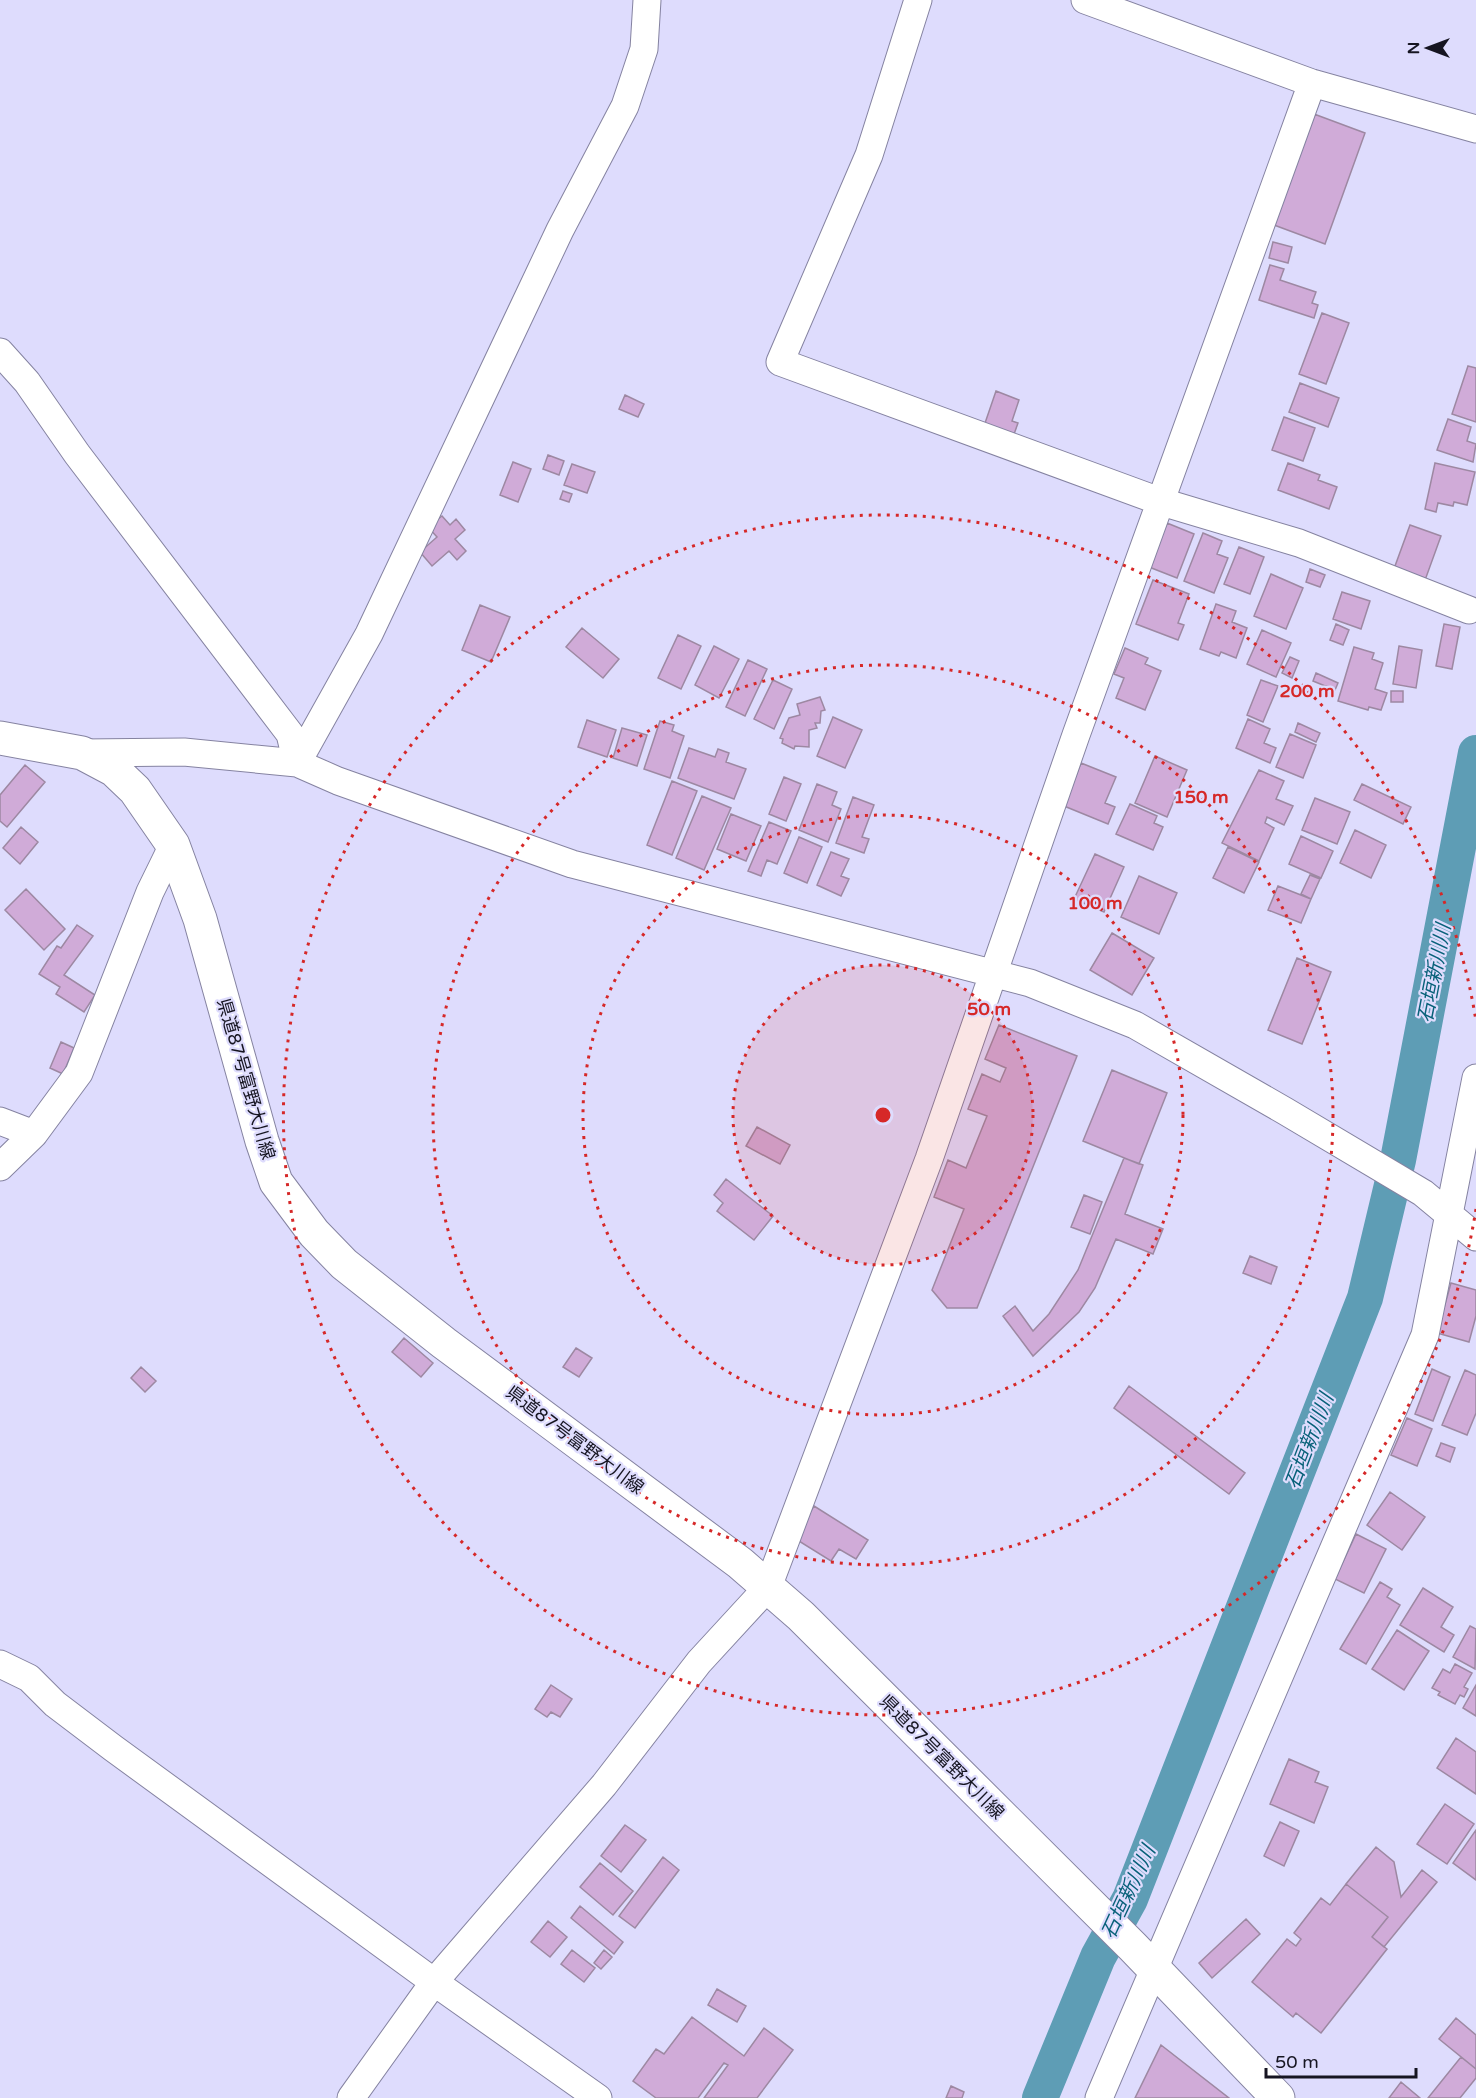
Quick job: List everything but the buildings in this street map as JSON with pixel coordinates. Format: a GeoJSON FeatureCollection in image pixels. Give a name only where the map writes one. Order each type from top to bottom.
{"type":"FeatureCollection","features":[{"type":"Feature","properties":{"kind":"main road","name":"県道87号富野大川線"},"geometry":{"type":"LineString","coordinates":[[0,738],[82,753],[114,770],[135,790],[173,845],[200,919],[262,1141],[276,1182],[314,1233],[353,1271],[444,1343],[740,1563],[801,1616],[1144,1958],[1278,2098]]}},
{"type":"Feature","properties":{"kind":"street"},"geometry":{"type":"LineString","coordinates":[[297,763],[369,634],[530,294],[625,106],[644,49],[647,0]]}},
{"type":"Feature","properties":{"kind":"street"},"geometry":{"type":"LineString","coordinates":[[918,0],[869,155],[780,362],[1162,502],[1299,543],[1469,610]]}},
{"type":"Feature","properties":{"kind":"street"},"geometry":{"type":"LineString","coordinates":[[1085,0],[1312,83],[1476,129]]}},
{"type":"Feature","properties":{"kind":"street"},"geometry":{"type":"LineString","coordinates":[[351,2098],[434,1982],[604,1785],[699,1662],[768,1587],[929,1159],[992,972],[1312,83]]}},
{"type":"Feature","properties":{"kind":"street"},"geometry":{"type":"LineString","coordinates":[[0,352],[27,382],[77,454],[290,734],[297,763]]}},
{"type":"Feature","properties":{"kind":"street"},"geometry":{"type":"LineString","coordinates":[[82,753],[184,752],[297,763],[338,781],[572,864],[1030,982],[1135,1025],[1423,1193],[1476,1238]]}},
{"type":"Feature","properties":{"kind":"street"},"geometry":{"type":"LineString","coordinates":[[0,1167],[34,1134],[79,1072],[150,892],[173,845]]}},
{"type":"Feature","properties":{"kind":"street"},"geometry":{"type":"LineString","coordinates":[[1099,2098],[1144,1958],[1425,1335],[1451,1215],[1476,1078]]}},
{"type":"Feature","properties":{"kind":"street"},"geometry":{"type":"LineString","coordinates":[[0,1121],[34,1134]]}},
{"type":"Feature","properties":{"kind":"street"},"geometry":{"type":"LineString","coordinates":[[0,1665],[29,1678],[55,1704],[96,1735],[434,1982],[598,2098]]}},
{"type":"Feature","properties":{"kind":"waterway","name":"石垣新川川"},"geometry":{"type":"LineString","coordinates":[[1040,2098],[1098,1957],[1130,1899],[1365,1298],[1398,1160],[1476,753]]}}]}
